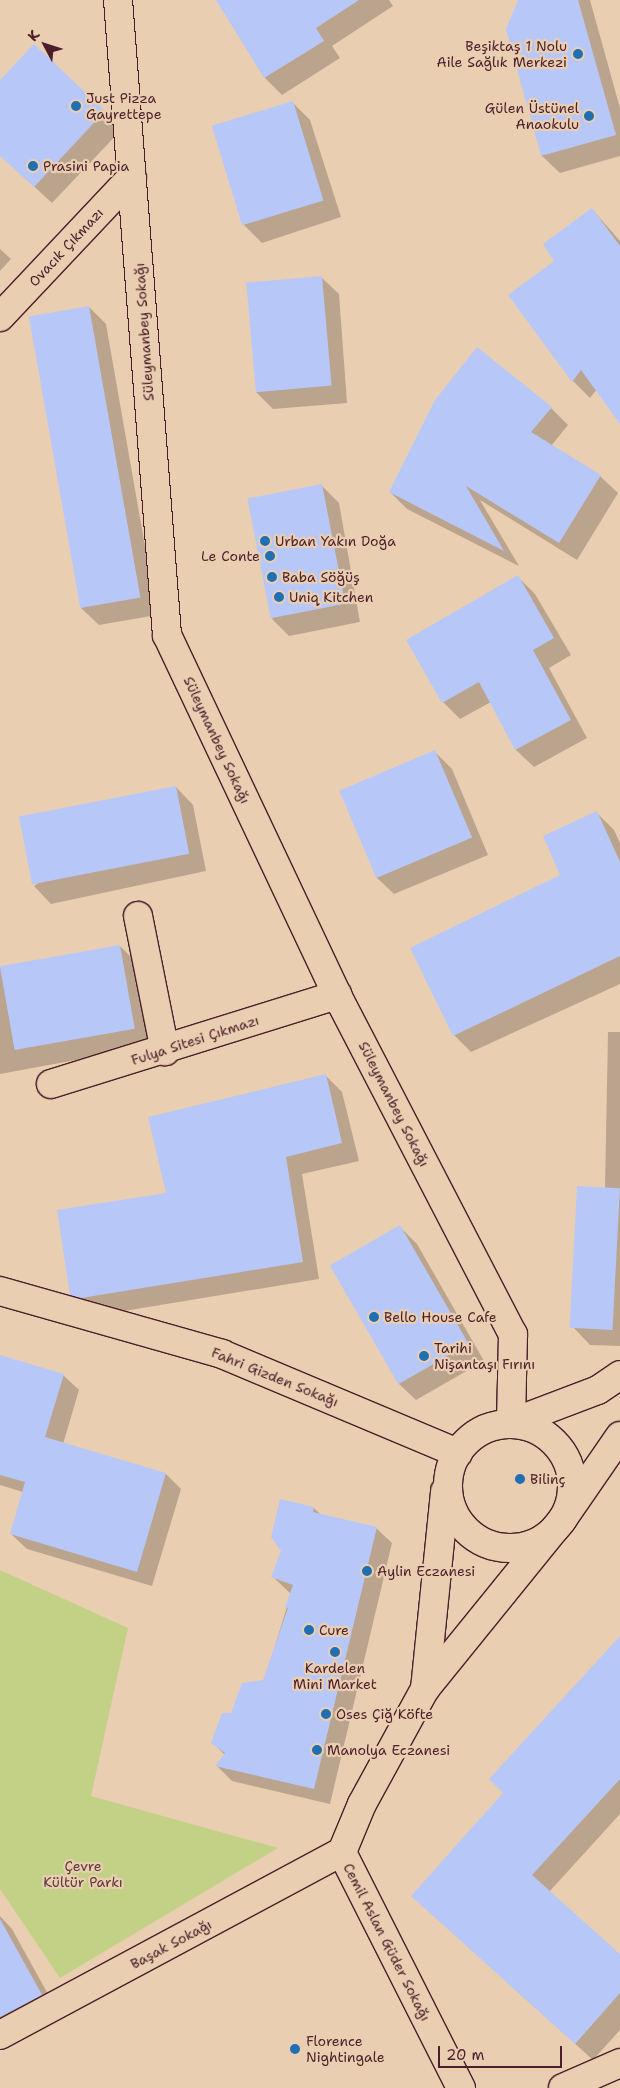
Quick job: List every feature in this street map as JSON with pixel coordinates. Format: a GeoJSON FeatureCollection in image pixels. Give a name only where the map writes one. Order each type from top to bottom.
{"type":"FeatureCollection","features":[{"type":"Feature","properties":{"kind":"street","name":"Süleymanbey Sokağı"},"geometry":{"type":"LineString","coordinates":[[118,0],[167,635],[337,994],[513,1334],[511,1424]]}},
{"type":"Feature","properties":{"kind":"street","name":"Ovacık Çıkmazı"},"geometry":{"type":"LineString","coordinates":[[0,316],[132,177]]}},
{"type":"Feature","properties":{"kind":"street"},"geometry":{"type":"LineString","coordinates":[[138,916],[166,1051]]}},
{"type":"Feature","properties":{"kind":"street","name":"Fulya Sitesi Çıkmazı"},"geometry":{"type":"LineString","coordinates":[[51,1084],[166,1051],[337,994]]}},
{"type":"Feature","properties":{"kind":"street","name":"Fahri Gizden Sokağı"},"geometry":{"type":"LineString","coordinates":[[0,1291],[222,1354],[458,1453]]}},
{"type":"Feature","properties":{"kind":"street"},"geometry":{"type":"LineString","coordinates":[[620,1375],[598,1390],[511,1424],[490,1427],[472,1437],[458,1453],[446,1480],[455,1514],[468,1531],[485,1543],[506,1548],[528,1546],[546,1536],[562,1520],[620,1436]]}},
{"type":"Feature","properties":{"kind":"street"},"geometry":{"type":"LineString","coordinates":[[511,1424],[530,1427],[546,1436],[560,1449],[569,1465],[573,1485],[570,1503],[562,1520]]}},
{"type":"Feature","properties":{"kind":"street","name":"Cemil Aslan Güder Sokağı"},"geometry":{"type":"LineString","coordinates":[[425,1689],[446,1480]]}},
{"type":"Feature","properties":{"kind":"street","name":"Cemil Aslan Güder Sokağı"},"geometry":{"type":"LineString","coordinates":[[461,2088],[342,1852],[362,1804],[425,1689],[562,1520]]}},
{"type":"Feature","properties":{"kind":"street","name":"Başak Sokağı"},"geometry":{"type":"LineString","coordinates":[[0,2034],[342,1852]]}},
{"type":"Feature","properties":{"kind":"street"},"geometry":{"type":"LineString","coordinates":[[563,2088],[620,2063]]}},
{"type":"Feature","properties":{"kind":"green space","name":"Çevre Kültür Parkı"},"geometry":{"type":"Polygon","coordinates":[[[0,1570],[128,1628],[91,1796],[278,1848],[60,1978],[0,1889],[0,1570]]]}},
{"type":"Feature","properties":{"kind":"building"},"geometry":{"type":"Polygon","coordinates":[[[216,0],[359,0],[316,28],[324,41],[264,78],[216,0]]]}},
{"type":"Feature","properties":{"kind":"building"},"geometry":{"type":"Polygon","coordinates":[[[518,0],[578,0],[616,135],[541,156],[506,29],[518,0]]]}},
{"type":"Feature","properties":{"kind":"building"},"geometry":{"type":"Polygon","coordinates":[[[34,44],[105,111],[34,187],[0,156],[0,80],[34,44]]]}},
{"type":"Feature","properties":{"kind":"building"},"geometry":{"type":"Polygon","coordinates":[[[293,101],[323,200],[242,225],[212,126],[293,101]]]}},
{"type":"Feature","properties":{"kind":"building"},"geometry":{"type":"Polygon","coordinates":[[[592,208],[620,246],[620,424],[581,370],[572,382],[508,295],[554,261],[543,244],[592,208]]]}},
{"type":"Feature","properties":{"kind":"building"},"geometry":{"type":"Polygon","coordinates":[[[322,276],[332,386],[256,392],[246,283],[322,276]]]}},
{"type":"Feature","properties":{"kind":"building"},"geometry":{"type":"Polygon","coordinates":[[[89,306],[140,598],[80,608],[29,317],[89,306]]]}},
{"type":"Feature","properties":{"kind":"building"},"geometry":{"type":"Polygon","coordinates":[[[477,347],[552,407],[531,432],[601,475],[559,543],[466,486],[504,551],[389,492],[435,400],[477,347]]]}},
{"type":"Feature","properties":{"kind":"building"},"geometry":{"type":"Polygon","coordinates":[[[322,484],[345,604],[271,618],[247,499],[322,484]]]}},
{"type":"Feature","properties":{"kind":"building"},"geometry":{"type":"Polygon","coordinates":[[[518,575],[554,638],[533,650],[571,720],[515,750],[479,682],[442,703],[406,640],[518,575]]]}},
{"type":"Feature","properties":{"kind":"building"},"geometry":{"type":"Polygon","coordinates":[[[435,750],[472,837],[376,878],[339,791],[435,750]]]}},
{"type":"Feature","properties":{"kind":"building"},"geometry":{"type":"Polygon","coordinates":[[[176,786],[189,854],[32,884],[19,817],[176,786]]]}},
{"type":"Feature","properties":{"kind":"building"},"geometry":{"type":"Polygon","coordinates":[[[597,811],[620,862],[620,956],[453,1036],[410,948],[560,875],[543,836],[597,811]]]}},
{"type":"Feature","properties":{"kind":"building"},"geometry":{"type":"Polygon","coordinates":[[[120,945],[135,1029],[15,1050],[0,966],[120,945]]]}},
{"type":"Feature","properties":{"kind":"building"},"geometry":{"type":"Polygon","coordinates":[[[326,1074],[342,1143],[286,1157],[303,1262],[81,1298],[70,1295],[57,1210],[166,1193],[148,1117],[326,1074]]]}},
{"type":"Feature","properties":{"kind":"building"},"geometry":{"type":"Polygon","coordinates":[[[577,1186],[620,1188],[613,1330],[570,1328],[577,1186]]]}},
{"type":"Feature","properties":{"kind":"building"},"geometry":{"type":"Polygon","coordinates":[[[400,1225],[468,1344],[398,1384],[330,1266],[400,1225]]]}},
{"type":"Feature","properties":{"kind":"building"},"geometry":{"type":"Polygon","coordinates":[[[0,1355],[64,1374],[45,1437],[166,1473],[137,1572],[10,1534],[25,1482],[0,1475],[0,1355]]]}},
{"type":"Feature","properties":{"kind":"building"},"geometry":{"type":"Polygon","coordinates":[[[280,1499],[314,1507],[313,1512],[377,1527],[314,1789],[215,1766],[225,1753],[211,1743],[222,1713],[231,1713],[242,1683],[263,1680],[288,1608],[285,1607],[293,1585],[271,1577],[281,1551],[271,1537],[280,1499]]]}},
{"type":"Feature","properties":{"kind":"building"},"geometry":{"type":"Polygon","coordinates":[[[620,1636],[620,1779],[532,1875],[620,1954],[620,1993],[575,2044],[411,1896],[503,1793],[489,1779],[620,1636]]]}},
{"type":"Feature","properties":{"kind":"building"},"geometry":{"type":"Polygon","coordinates":[[[0,1919],[42,1995],[0,2017],[0,1919]]]}},
{"type":"Feature","properties":{"kind":"place","name":"Beşiktaş 1 Nolu Aile Sağlık Merkezi"},"geometry":{"type":"Point","coordinates":[578,54]}},
{"type":"Feature","properties":{"kind":"place","name":"Just Pizza Gayrettepe"},"geometry":{"type":"Point","coordinates":[76,106]}},
{"type":"Feature","properties":{"kind":"place","name":"Gülen Üstünel Anaokulu"},"geometry":{"type":"Point","coordinates":[589,116]}},
{"type":"Feature","properties":{"kind":"place","name":"Prasini Papia"},"geometry":{"type":"Point","coordinates":[33,166]}},
{"type":"Feature","properties":{"kind":"place","name":"Urban Yakın Doğa"},"geometry":{"type":"Point","coordinates":[265,541]}},
{"type":"Feature","properties":{"kind":"place","name":"Le Conte"},"geometry":{"type":"Point","coordinates":[270,556]}},
{"type":"Feature","properties":{"kind":"place","name":"Baba Söğüş"},"geometry":{"type":"Point","coordinates":[272,577]}},
{"type":"Feature","properties":{"kind":"place","name":"Uniq Kitchen"},"geometry":{"type":"Point","coordinates":[279,597]}},
{"type":"Feature","properties":{"kind":"place","name":"Bello House Cafe"},"geometry":{"type":"Point","coordinates":[374,1317]}},
{"type":"Feature","properties":{"kind":"place","name":"Tarihi Nişantaşı Fırını"},"geometry":{"type":"Point","coordinates":[424,1356]}},
{"type":"Feature","properties":{"kind":"place","name":"Bilinç"},"geometry":{"type":"Point","coordinates":[520,1479]}},
{"type":"Feature","properties":{"kind":"place","name":"Aylin Eczanesi"},"geometry":{"type":"Point","coordinates":[367,1571]}},
{"type":"Feature","properties":{"kind":"place","name":"Cure"},"geometry":{"type":"Point","coordinates":[309,1630]}},
{"type":"Feature","properties":{"kind":"place","name":"Kardelen Mini Market"},"geometry":{"type":"Point","coordinates":[335,1652]}},
{"type":"Feature","properties":{"kind":"place","name":"Oses Çiğ Köfte"},"geometry":{"type":"Point","coordinates":[326,1714]}},
{"type":"Feature","properties":{"kind":"place","name":"Manolya Eczanesi"},"geometry":{"type":"Point","coordinates":[317,1750]}},
{"type":"Feature","properties":{"kind":"place","name":"Florence Nightingale"},"geometry":{"type":"Point","coordinates":[295,2049]}}]}
